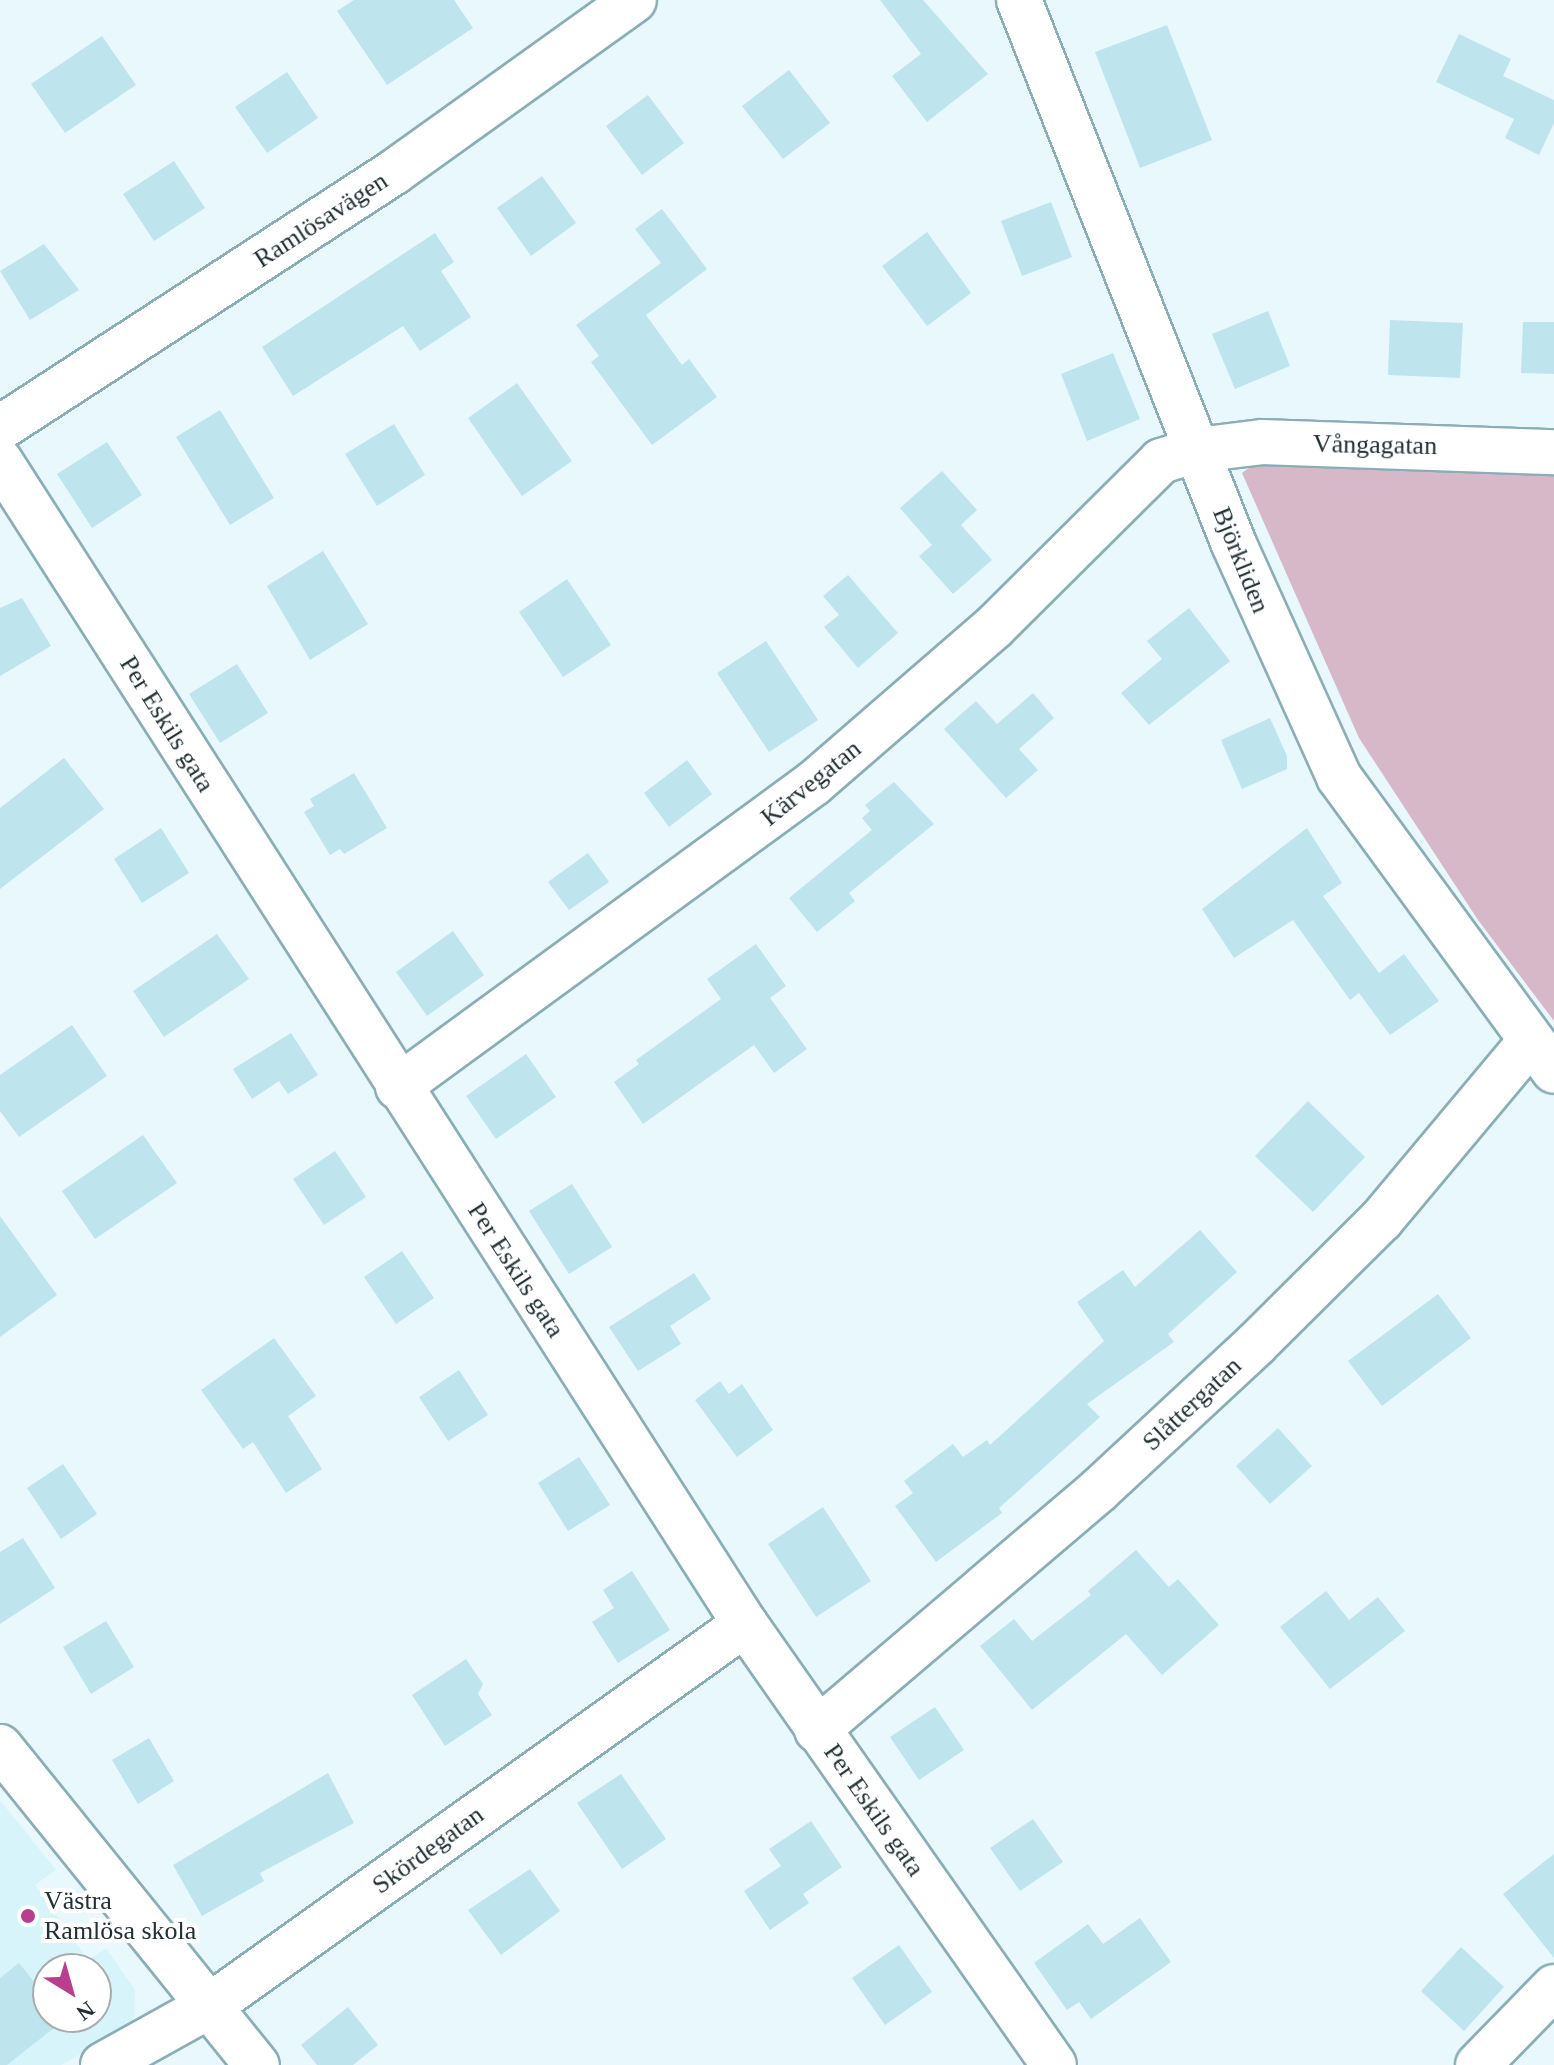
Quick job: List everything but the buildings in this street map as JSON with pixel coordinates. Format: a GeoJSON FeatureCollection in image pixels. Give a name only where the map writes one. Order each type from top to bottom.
{"type":"FeatureCollection","features":[{"type":"Feature","properties":{"kind":"street","name":"Ramlösavägen"},"geometry":{"type":"LineString","coordinates":[[6,413],[394,172],[634,0]]}},
{"type":"Feature","properties":{"kind":"street","name":"Björkliden"},"geometry":{"type":"LineString","coordinates":[[1019,0],[1289,676],[1339,777],[1542,1056]]}},
{"type":"Feature","properties":{"kind":"street","name":"Vångagatan"},"geometry":{"type":"LineString","coordinates":[[1197,450],[1262,442],[1554,452]]}},
{"type":"Feature","properties":{"kind":"street","name":"Kärvegatan"},"geometry":{"type":"LineString","coordinates":[[398,1087],[814,783],[993,628],[1161,461],[1197,450]]}},
{"type":"Feature","properties":{"kind":"street","name":"Per Eskils gata"},"geometry":{"type":"LineString","coordinates":[[0,461],[398,1087],[745,1624],[1054,2065]]}},
{"type":"Feature","properties":{"kind":"street","name":"Slåttergatan"},"geometry":{"type":"LineString","coordinates":[[817,1730],[1099,1490],[1266,1334],[1542,1056]]}},
{"type":"Feature","properties":{"kind":"street","name":"Skördegatan"},"geometry":{"type":"LineString","coordinates":[[103,2065],[211,2005],[745,1624]]}},
{"type":"Feature","properties":{"kind":"street"},"geometry":{"type":"LineString","coordinates":[[0,1747],[257,2065]]}},
{"type":"Feature","properties":{"kind":"street"},"geometry":{"type":"LineString","coordinates":[[1478,2065],[1554,1987]]}},
{"type":"Feature","properties":{"kind":"shaded area"},"geometry":{"type":"Polygon","coordinates":[[[1265,456],[1554,467],[1554,1021],[1478,920],[1359,738],[1242,473],[1265,456]]]}},
{"type":"Feature","properties":{"kind":"shaded area","name":"Västra Ramlösa skola"},"geometry":{"type":"Polygon","coordinates":[[[0,1800],[56,1870],[35,1885],[83,1953],[32,1953],[32,2033],[112,2033],[112,1957],[135,1990],[134,2025],[61,2065],[0,2065],[0,1800]]]}},
{"type":"Feature","properties":{"kind":"place","name":"Västra Ramlösa skola"},"geometry":{"type":"Point","coordinates":[28,1916]}}]}
